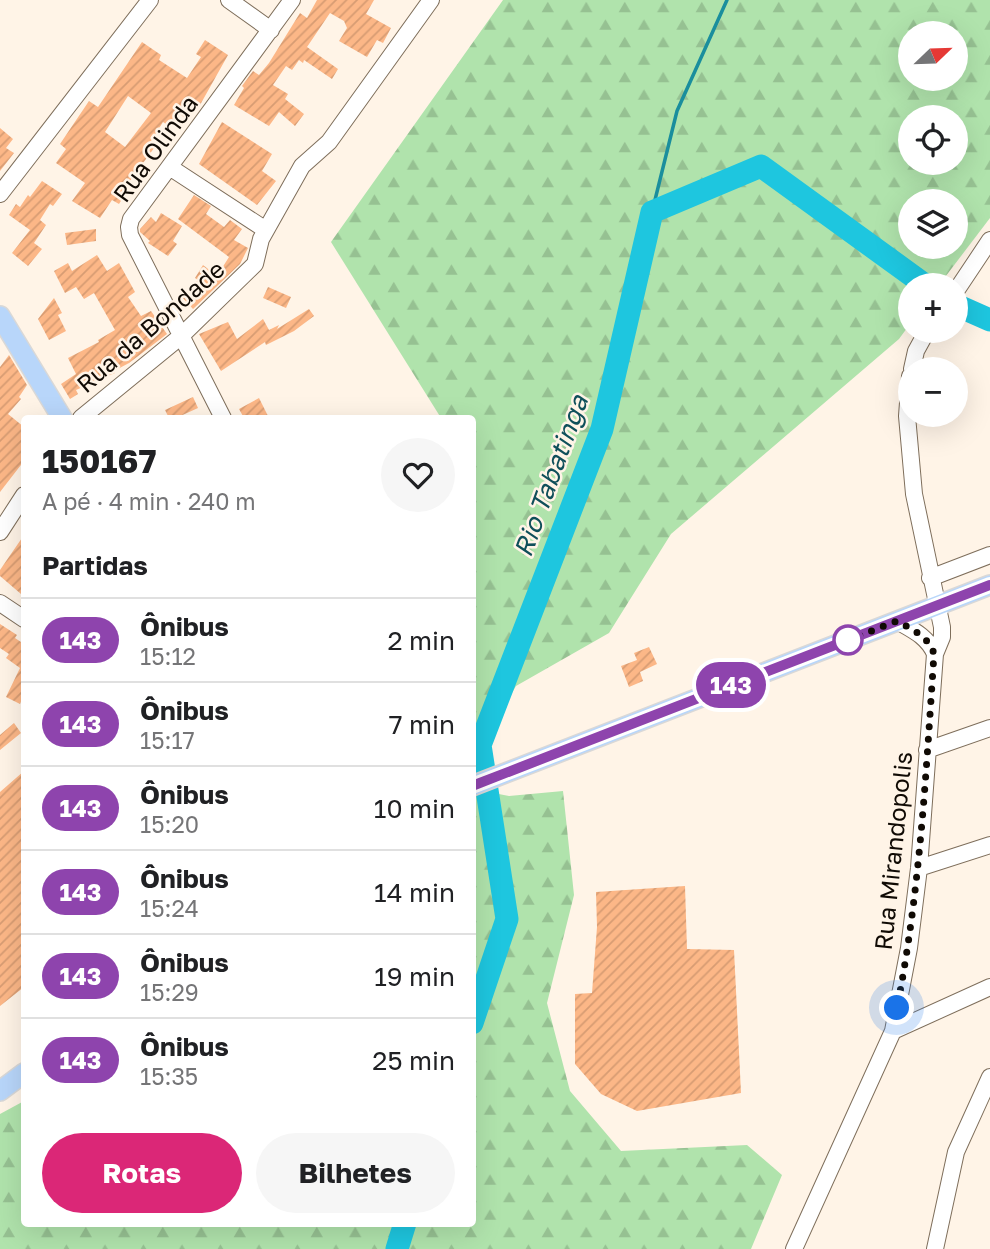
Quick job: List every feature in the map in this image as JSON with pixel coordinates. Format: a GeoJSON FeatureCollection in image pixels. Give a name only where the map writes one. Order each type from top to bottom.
{"type":"FeatureCollection","features":[{"type":"Feature","properties":{"kind":"main road"},"geometry":{"type":"LineString","coordinates":[[0,316],[60,415]]}},
{"type":"Feature","properties":{"kind":"main road"},"geometry":{"type":"LineString","coordinates":[[476,784],[990,585]]}},
{"type":"Feature","properties":{"kind":"main road"},"geometry":{"type":"LineString","coordinates":[[0,1091],[21,1075]]}},
{"type":"Feature","properties":{"kind":"street"},"geometry":{"type":"LineString","coordinates":[[0,194],[150,0]]}},
{"type":"Feature","properties":{"kind":"street"},"geometry":{"type":"LineString","coordinates":[[229,0],[271,30]]}},
{"type":"Feature","properties":{"kind":"street","name":"Rua Olinda"},"geometry":{"type":"LineString","coordinates":[[180,337],[128,227],[131,219],[292,0]]}},
{"type":"Feature","properties":{"kind":"street","name":"Rua da Bondade"},"geometry":{"type":"LineString","coordinates":[[85,415],[180,337],[255,264],[266,230],[302,166],[329,142],[431,0]]}},
{"type":"Feature","properties":{"kind":"street"},"geometry":{"type":"LineString","coordinates":[[171,168],[266,230]]}},
{"type":"Feature","properties":{"kind":"street"},"geometry":{"type":"LineString","coordinates":[[968,273],[989,243]]}},
{"type":"Feature","properties":{"kind":"street"},"geometry":{"type":"LineString","coordinates":[[180,337],[221,415]]}},
{"type":"Feature","properties":{"kind":"street","name":"Rua Mirandopolis"},"geometry":{"type":"LineString","coordinates":[[794,1249],[893,1031],[909,947],[919,868],[934,654],[942,637],[942,627],[914,494],[908,427]]}},
{"type":"Feature","properties":{"kind":"street"},"geometry":{"type":"LineString","coordinates":[[0,531],[21,500]]}},
{"type":"Feature","properties":{"kind":"street"},"geometry":{"type":"LineString","coordinates":[[930,579],[990,555]]}},
{"type":"Feature","properties":{"kind":"street"},"geometry":{"type":"LineString","coordinates":[[0,603],[21,617]]}},
{"type":"Feature","properties":{"kind":"street"},"geometry":{"type":"LineString","coordinates":[[897,621],[926,638],[934,654]]}},
{"type":"Feature","properties":{"kind":"street"},"geometry":{"type":"LineString","coordinates":[[927,750],[990,728]]}},
{"type":"Feature","properties":{"kind":"street"},"geometry":{"type":"LineString","coordinates":[[919,868],[990,845]]}},
{"type":"Feature","properties":{"kind":"street"},"geometry":{"type":"LineString","coordinates":[[893,1031],[990,987]]}},
{"type":"Feature","properties":{"kind":"street"},"geometry":{"type":"LineString","coordinates":[[897,1008],[908,1014],[929,1014]]}},
{"type":"Feature","properties":{"kind":"street"},"geometry":{"type":"LineString","coordinates":[[935,1249],[956,1152],[990,1077]]}},
{"type":"Feature","properties":{"kind":"green space"},"geometry":{"type":"Polygon","coordinates":[[[503,0],[990,0],[990,218],[968,247],[968,189],[898,189],[898,259],[959,259],[948,273],[898,273],[898,340],[671,534],[609,633],[516,686],[476,752],[476,415],[439,415],[331,242],[503,0]]]}},
{"type":"Feature","properties":{"kind":"green space"},"geometry":{"type":"Polygon","coordinates":[[[476,790],[509,796],[563,791],[574,895],[547,1003],[570,1091],[621,1151],[747,1145],[782,1175],[751,1249],[0,1249],[0,1114],[21,1103],[21,1227],[476,1227],[476,790]]]}},
{"type":"Feature","properties":{"kind":"building"},"geometry":{"type":"Polygon","coordinates":[[[317,0],[374,0],[366,14],[391,28],[383,43],[377,40],[367,57],[339,41],[347,28],[344,21],[330,13],[307,47],[338,69],[332,79],[304,60],[303,63],[299,60],[292,70],[286,66],[273,85],[288,94],[285,99],[304,114],[295,126],[279,112],[269,126],[234,105],[244,88],[242,86],[253,71],[259,75],[300,13],[307,18],[317,0]]]}},
{"type":"Feature","properties":{"kind":"building"},"geometry":{"type":"Polygon","coordinates":[[[205,40],[228,55],[200,105],[187,120],[179,113],[169,126],[163,122],[151,141],[157,144],[124,189],[127,191],[119,204],[112,200],[100,218],[72,201],[85,183],[56,163],[66,149],[60,144],[89,101],[98,107],[142,42],[161,55],[159,60],[187,78],[201,57],[196,54],[205,40]],[[128,96],[105,132],[125,147],[151,113],[128,96]]]}},
{"type":"Feature","properties":{"kind":"building"},"geometry":{"type":"Polygon","coordinates":[[[222,122],[272,154],[262,171],[276,181],[257,205],[199,164],[222,122]]]}},
{"type":"Feature","properties":{"kind":"building"},"geometry":{"type":"Polygon","coordinates":[[[0,128],[13,139],[6,148],[14,153],[0,171],[0,128]]]}},
{"type":"Feature","properties":{"kind":"building"},"geometry":{"type":"Polygon","coordinates":[[[42,181],[62,194],[53,206],[50,204],[40,220],[46,225],[34,243],[42,249],[28,266],[12,253],[30,230],[9,215],[16,204],[20,207],[42,181]]]}},
{"type":"Feature","properties":{"kind":"building"},"geometry":{"type":"Polygon","coordinates":[[[194,195],[211,206],[206,214],[224,227],[230,220],[242,229],[234,240],[248,248],[240,264],[193,309],[182,297],[198,280],[195,278],[203,265],[217,276],[229,257],[178,219],[194,195]]]}},
{"type":"Feature","properties":{"kind":"building"},"geometry":{"type":"Polygon","coordinates":[[[161,213],[182,226],[173,241],[177,244],[168,256],[148,243],[150,241],[140,232],[151,217],[156,222],[161,213]]]}},
{"type":"Feature","properties":{"kind":"building"},"geometry":{"type":"Polygon","coordinates":[[[96,229],[96,241],[67,245],[65,233],[96,229]]]}},
{"type":"Feature","properties":{"kind":"building"},"geometry":{"type":"Polygon","coordinates":[[[97,255],[107,271],[119,263],[135,292],[128,297],[141,316],[151,311],[167,334],[114,371],[115,373],[76,390],[78,394],[70,399],[61,384],[76,374],[68,358],[99,342],[98,340],[115,330],[94,293],[84,299],[76,287],[65,293],[54,271],[68,263],[72,271],[97,255]]]}},
{"type":"Feature","properties":{"kind":"building"},"geometry":{"type":"Polygon","coordinates":[[[268,287],[291,297],[286,308],[263,298],[268,287]]]}},
{"type":"Feature","properties":{"kind":"building"},"geometry":{"type":"Polygon","coordinates":[[[54,298],[62,313],[58,315],[66,331],[49,340],[38,319],[54,298]]]}},
{"type":"Feature","properties":{"kind":"building"},"geometry":{"type":"Polygon","coordinates":[[[309,309],[314,316],[294,331],[266,345],[265,342],[221,371],[199,334],[228,322],[237,339],[263,319],[269,330],[279,325],[277,329],[309,309]]]}},
{"type":"Feature","properties":{"kind":"building"},"geometry":{"type":"Polygon","coordinates":[[[9,355],[27,385],[19,397],[21,399],[8,414],[21,425],[21,465],[0,492],[0,367],[9,355]]]}},
{"type":"Feature","properties":{"kind":"building"},"geometry":{"type":"Polygon","coordinates":[[[193,397],[198,408],[183,415],[168,415],[165,410],[193,397]]]}},
{"type":"Feature","properties":{"kind":"building"},"geometry":{"type":"Polygon","coordinates":[[[259,398],[268,415],[242,415],[239,409],[259,398]]]}},
{"type":"Feature","properties":{"kind":"building"},"geometry":{"type":"Polygon","coordinates":[[[21,539],[21,594],[0,576],[0,570],[21,539]]]}},
{"type":"Feature","properties":{"kind":"building"},"geometry":{"type":"Polygon","coordinates":[[[0,624],[17,635],[15,638],[21,642],[20,704],[6,697],[20,668],[6,658],[9,654],[0,648],[0,624]]]}},
{"type":"Feature","properties":{"kind":"building"},"geometry":{"type":"Polygon","coordinates":[[[649,647],[657,664],[640,672],[643,681],[629,687],[621,666],[637,660],[634,653],[649,647]]]}},
{"type":"Feature","properties":{"kind":"building"},"geometry":{"type":"Polygon","coordinates":[[[14,723],[21,733],[0,750],[0,735],[14,723]]]}},
{"type":"Feature","properties":{"kind":"building"},"geometry":{"type":"Polygon","coordinates":[[[21,774],[21,989],[0,1006],[0,792],[21,774]]]}},
{"type":"Feature","properties":{"kind":"building"},"geometry":{"type":"Polygon","coordinates":[[[685,886],[687,949],[734,950],[741,1093],[637,1111],[601,1094],[575,1064],[575,994],[592,993],[597,927],[596,892],[685,886]]]}},
{"type":"Feature","properties":{"kind":"waterway"},"geometry":{"type":"LineString","coordinates":[[652,212],[677,111],[727,0]]}},
{"type":"Feature","properties":{"kind":"waterway","name":"Rio Tabatinga"},"geometry":{"type":"LineString","coordinates":[[476,1011],[507,919],[480,745],[602,429],[652,212],[761,166],[908,273]]}},
{"type":"Feature","properties":{"kind":"waterway","name":"Rio Tabatinga"},"geometry":{"type":"LineString","coordinates":[[968,310],[990,320]]}},
{"type":"Feature","properties":{"kind":"waterway","name":"Rio Tabatinga"},"geometry":{"type":"LineString","coordinates":[[397,1249],[404,1227]]}},
{"type":"Feature","properties":{"kind":"bus line","name":"143"},"geometry":{"type":"LineString","coordinates":[[476,784],[990,585]]}},
{"type":"Feature","properties":{"kind":"route"},"geometry":{"type":"LineString","coordinates":[[848,640],[897,621],[926,638],[934,654],[919,868],[909,947],[897,1008]]}}]}
